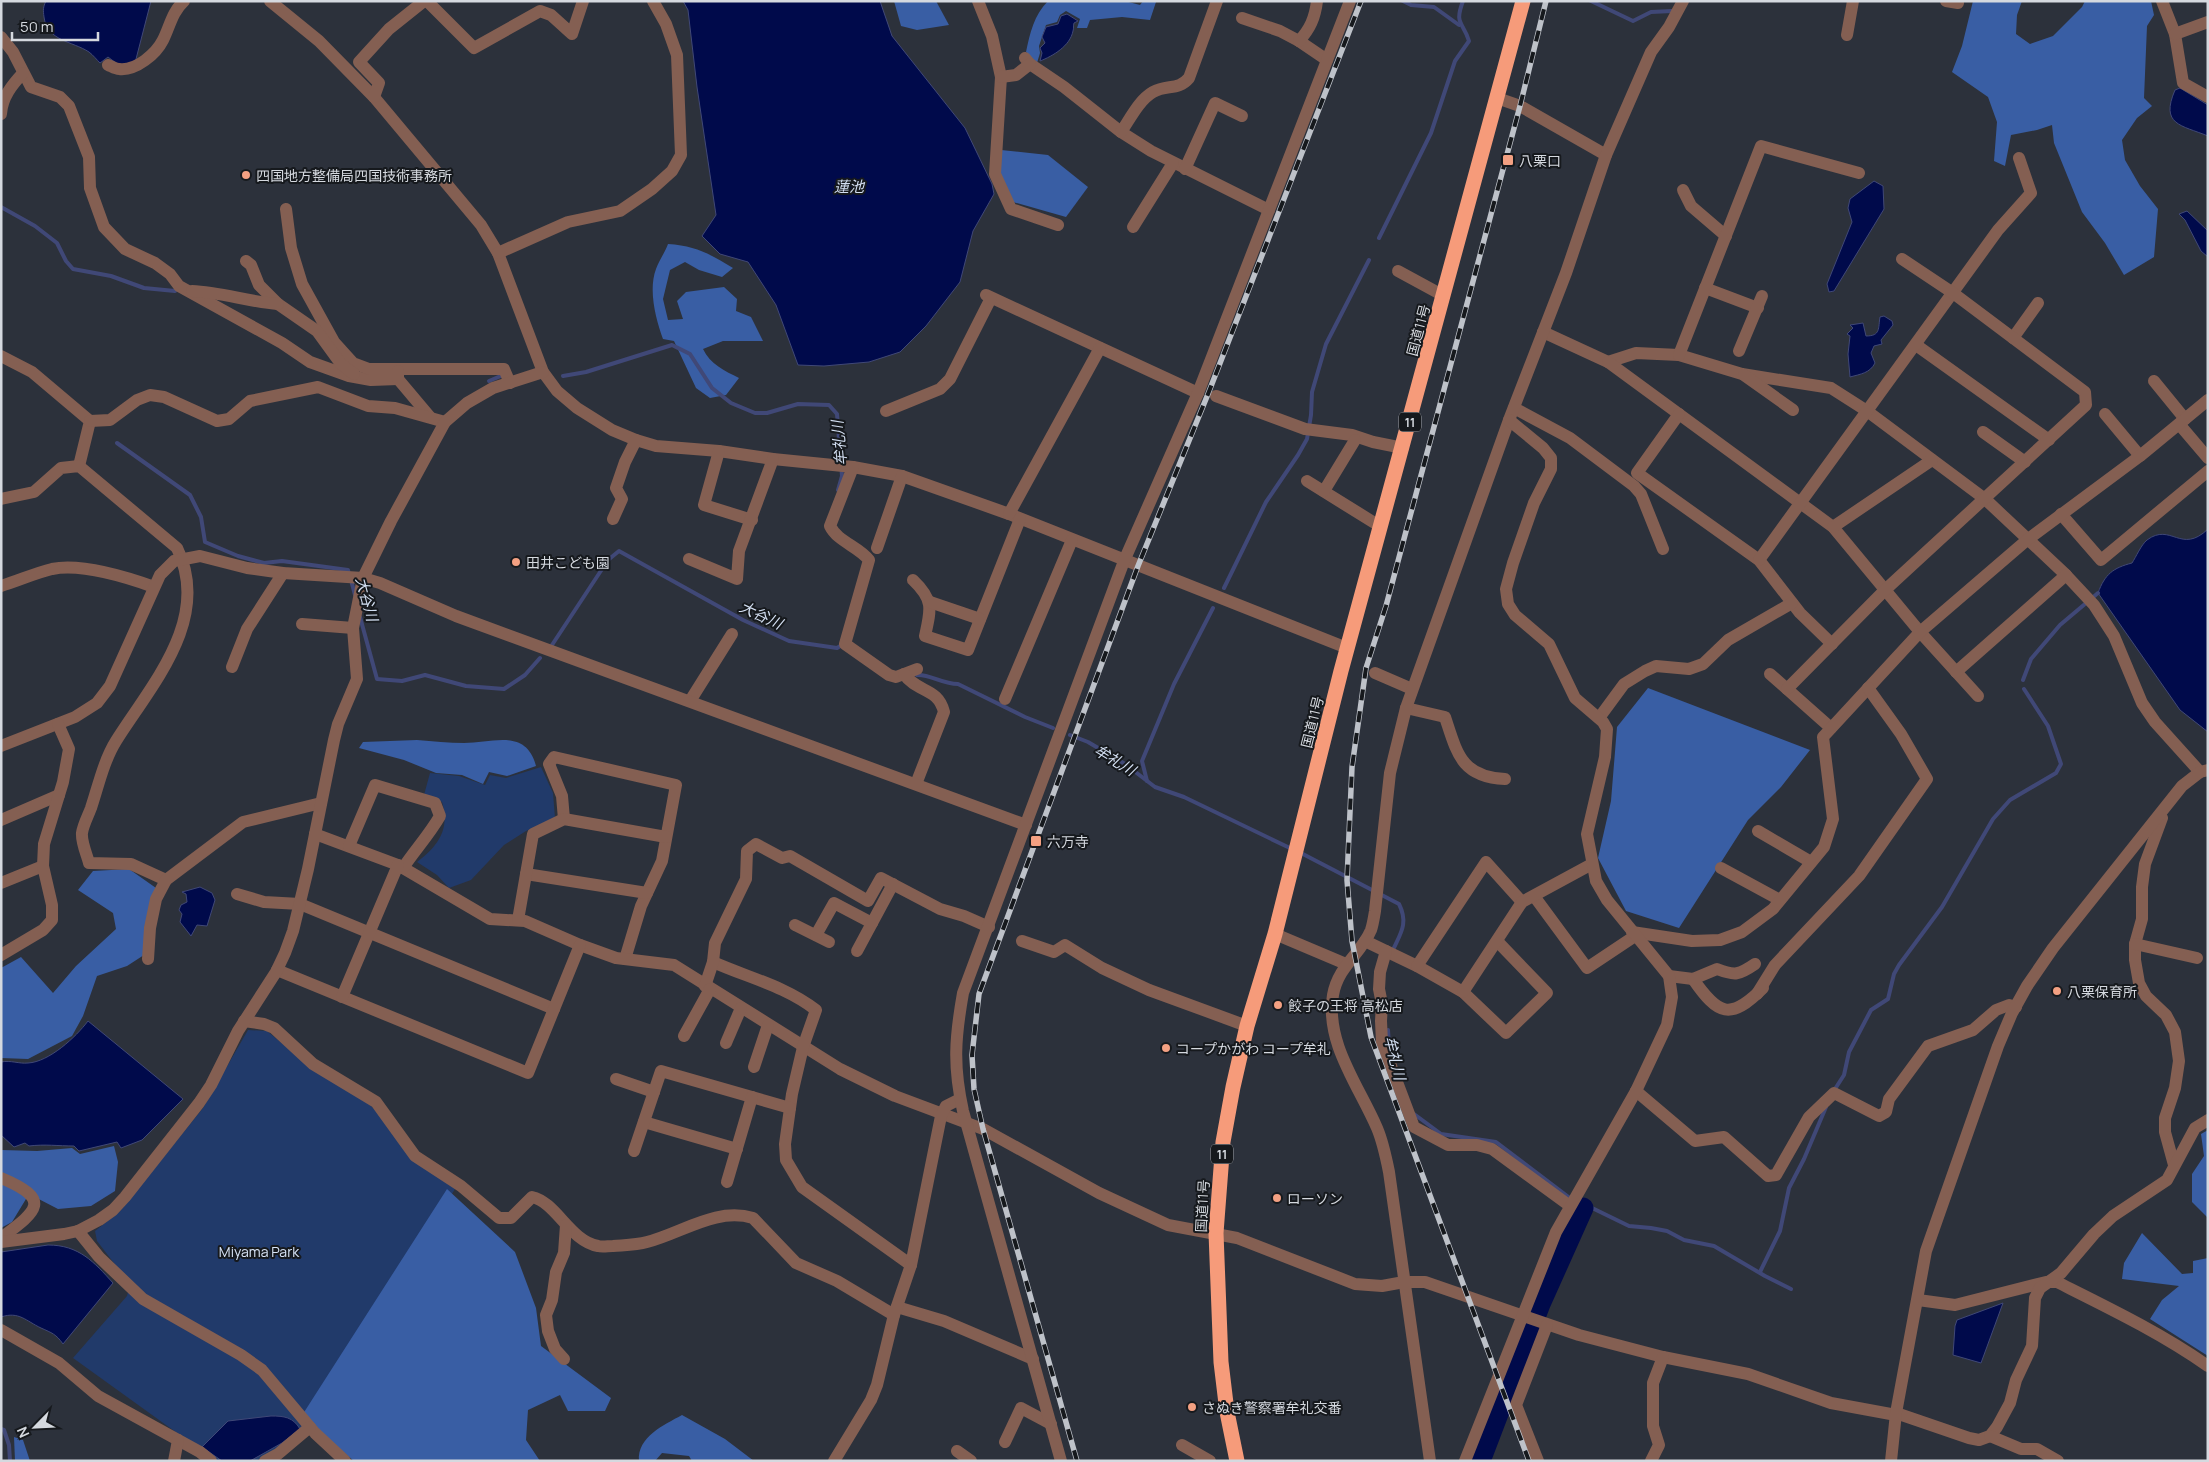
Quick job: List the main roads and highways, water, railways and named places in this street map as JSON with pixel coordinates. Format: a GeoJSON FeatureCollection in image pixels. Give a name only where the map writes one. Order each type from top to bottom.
{"type":"FeatureCollection","features":[{"type":"Feature","properties":{"kind":"highway","name":"国道11号"},"geometry":{"type":"LineString","coordinates":[[1237,1461],[1227,1412],[1221,1362],[1216,1234],[1223,1142],[1232,1087],[1247,1026],[1275,934],[1348,648],[1524,1]]}},
{"type":"Feature","properties":{"kind":"water"},"geometry":{"type":"Polygon","coordinates":[[[46,1],[151,1],[135,63],[120,66],[108,57],[100,63],[89,52],[55,36],[46,25],[44,9],[46,1]]]}},
{"type":"Feature","properties":{"kind":"water","name":"蓮池"},"geometry":{"type":"Polygon","coordinates":[[[683,1],[880,1],[892,36],[965,128],[992,184],[994,194],[973,231],[960,282],[926,326],[900,352],[869,362],[824,366],[798,365],[776,305],[748,262],[720,254],[702,236],[716,215],[697,87],[688,10],[683,1]]]}},
{"type":"Feature","properties":{"kind":"water"},"geometry":{"type":"Polygon","coordinates":[[[1067,14],[1078,21],[1074,23],[1071,36],[1065,46],[1040,61],[1042,53],[1040,48],[1045,43],[1042,37],[1046,27],[1058,24],[1061,16],[1067,14]]]}},
{"type":"Feature","properties":{"kind":"water"},"geometry":{"type":"Polygon","coordinates":[[[2180,88],[2208,105],[2208,136],[2182,126],[2172,117],[2170,110],[2171,102],[2175,90],[2180,88]]]}},
{"type":"Feature","properties":{"kind":"water"},"geometry":{"type":"Polygon","coordinates":[[[1874,181],[1883,186],[1884,209],[1834,291],[1829,292],[1827,284],[1852,222],[1848,208],[1850,199],[1874,181]]]}},
{"type":"Feature","properties":{"kind":"water"},"geometry":{"type":"Polygon","coordinates":[[[2187,211],[2208,231],[2208,257],[2201,251],[2185,220],[2179,214],[2187,211]]]}},
{"type":"Feature","properties":{"kind":"water"},"geometry":{"type":"Polygon","coordinates":[[[1884,316],[1892,321],[1893,325],[1881,340],[1882,344],[1874,346],[1871,353],[1875,363],[1868,371],[1850,377],[1848,354],[1850,336],[1847,334],[1853,328],[1850,325],[1863,323],[1866,336],[1871,336],[1878,331],[1880,317],[1884,316]]]}},
{"type":"Feature","properties":{"kind":"water"},"geometry":{"type":"Polygon","coordinates":[[[2208,529],[2208,732],[2180,710],[2098,593],[2107,576],[2120,567],[2132,563],[2147,540],[2155,535],[2163,534],[2190,539],[2199,536],[2208,529]]]}},
{"type":"Feature","properties":{"kind":"water"},"geometry":{"type":"Polygon","coordinates":[[[200,887],[212,893],[215,900],[207,926],[197,925],[191,936],[180,922],[182,914],[179,910],[181,905],[187,902],[186,894],[182,892],[200,887]]]}},
{"type":"Feature","properties":{"kind":"water"},"geometry":{"type":"Polygon","coordinates":[[[88,1021],[183,1099],[142,1140],[121,1148],[117,1142],[79,1151],[74,1146],[29,1146],[25,1143],[14,1147],[1,1135],[1,1062],[28,1063],[45,1058],[61,1048],[88,1021]]]}},
{"type":"Feature","properties":{"kind":"water"},"geometry":{"type":"Polygon","coordinates":[[[48,1245],[77,1251],[99,1268],[113,1283],[63,1344],[54,1334],[18,1316],[7,1315],[1,1317],[1,1252],[48,1245]]]}},
{"type":"Feature","properties":{"kind":"water"},"geometry":{"type":"Polygon","coordinates":[[[2003,1303],[1981,1363],[1953,1355],[1957,1320],[2003,1303]]]}},
{"type":"Feature","properties":{"kind":"water"},"geometry":{"type":"Polygon","coordinates":[[[1502,1379],[1514,1392],[1487,1461],[1469,1461],[1502,1379]]]}},
{"type":"Feature","properties":{"kind":"water"},"geometry":{"type":"Polygon","coordinates":[[[271,1416],[288,1418],[300,1429],[282,1443],[250,1461],[222,1461],[202,1447],[228,1421],[271,1416]]]}},
{"type":"Feature","properties":{"kind":"waterway"},"geometry":{"type":"LineString","coordinates":[[1403,1],[1411,5],[1434,7],[1459,25]]}},
{"type":"Feature","properties":{"kind":"waterway"},"geometry":{"type":"LineString","coordinates":[[1379,238],[1431,133],[1455,61],[1469,41],[1459,19],[1463,1]]}},
{"type":"Feature","properties":{"kind":"waterway"},"geometry":{"type":"LineString","coordinates":[[1591,1],[1633,21],[1651,12],[1672,11]]}},
{"type":"Feature","properties":{"kind":"waterway"},"geometry":{"type":"LineString","coordinates":[[1,207],[35,226],[57,243],[66,261],[73,269],[111,276],[144,288],[175,291]]}},
{"type":"Feature","properties":{"kind":"waterway"},"geometry":{"type":"LineString","coordinates":[[1224,588],[1266,502],[1307,439],[1312,392],[1326,344],[1369,260]]}},
{"type":"Feature","properties":{"kind":"waterway"},"geometry":{"type":"LineString","coordinates":[[563,376],[586,372],[672,345],[690,354],[712,388],[731,403],[755,413],[767,413],[798,404],[829,405],[837,414],[842,476],[838,490]]}},
{"type":"Feature","properties":{"kind":"waterway"},"geometry":{"type":"LineString","coordinates":[[489,381],[503,375]]}},
{"type":"Feature","properties":{"kind":"waterway","name":"大谷川"},"geometry":{"type":"LineString","coordinates":[[117,443],[190,495],[201,517],[205,542],[238,556],[264,563],[282,561],[348,570],[349,574]]}},
{"type":"Feature","properties":{"kind":"waterway","name":"大谷川"},"geometry":{"type":"LineString","coordinates":[[552,645],[608,560],[619,551],[743,620],[789,641],[837,648],[842,645]]}},
{"type":"Feature","properties":{"kind":"waterway","name":"大谷川"},"geometry":{"type":"LineString","coordinates":[[351,580],[355,595]]}},
{"type":"Feature","properties":{"kind":"waterway"},"geometry":{"type":"LineString","coordinates":[[2023,680],[2031,659],[2060,625],[2098,593]]}},
{"type":"Feature","properties":{"kind":"waterway"},"geometry":{"type":"LineString","coordinates":[[1147,781],[1142,761],[1174,684],[1213,608]]}},
{"type":"Feature","properties":{"kind":"waterway","name":"大谷川"},"geometry":{"type":"LineString","coordinates":[[360,617],[377,679],[402,681],[425,675],[466,686],[504,689],[525,675],[540,658]]}},
{"type":"Feature","properties":{"kind":"waterway","name":"牟礼川"},"geometry":{"type":"LineString","coordinates":[[917,675],[958,684],[1025,717],[1053,728]]}},
{"type":"Feature","properties":{"kind":"waterway"},"geometry":{"type":"LineString","coordinates":[[1835,1089],[1844,1075],[1849,1052],[1871,1010],[1888,999],[1894,974],[1899,965],[1942,907],[1993,819],[2010,800],[2056,773],[2061,764],[2048,726],[2024,689]]}},
{"type":"Feature","properties":{"kind":"waterway","name":"牟礼川"},"geometry":{"type":"LineString","coordinates":[[1070,735],[1088,742],[1125,764],[1155,787],[1184,797],[1292,849]]}},
{"type":"Feature","properties":{"kind":"waterway","name":"牟礼川"},"geometry":{"type":"LineString","coordinates":[[1299,852],[1399,904],[1403,923],[1392,952]]}},
{"type":"Feature","properties":{"kind":"waterway","name":"牟礼川"},"geometry":{"type":"LineString","coordinates":[[1388,1030],[1389,1045]]}},
{"type":"Feature","properties":{"kind":"waterway"},"geometry":{"type":"LineString","coordinates":[[1760,1272],[1780,1231],[1789,1188],[1804,1159],[1826,1107]]}},
{"type":"Feature","properties":{"kind":"waterway"},"geometry":{"type":"LineString","coordinates":[[1414,1114],[1441,1134],[1496,1142],[1583,1208],[1588,1206],[1629,1226],[1667,1231],[1684,1240],[1714,1246],[1791,1289]]}},
{"type":"Feature","properties":{"kind":"waterway","name":"牟礼川"},"geometry":{"type":"LineString","coordinates":[[1480,1461],[1540,1304],[1583,1208]]}},
{"type":"Feature","properties":{"kind":"waterway"},"geometry":{"type":"LineString","coordinates":[[1,1429],[4,1430],[9,1445],[10,1461]]}},
{"type":"Feature","properties":{"kind":"railway"},"geometry":{"type":"LineString","coordinates":[[1077,1461],[983,1129],[974,1089],[972,1055],[979,994],[1138,566],[1208,394],[1361,1]]}},
{"type":"Feature","properties":{"kind":"railway"},"geometry":{"type":"LineString","coordinates":[[1529,1461],[1371,1037],[1352,941],[1347,880],[1352,767],[1366,668],[1386,606],[1520,106],[1546,1]]}},
{"type":"Feature","properties":{"kind":"place","name":"八栗口"},"geometry":{"type":"Point","coordinates":[1508,160]}},
{"type":"Feature","properties":{"kind":"place","name":"四国地方整備局四国技術事務所"},"geometry":{"type":"Point","coordinates":[246,175]}},
{"type":"Feature","properties":{"kind":"place","name":"田井こども園"},"geometry":{"type":"Point","coordinates":[516,562]}},
{"type":"Feature","properties":{"kind":"place","name":"六万寺"},"geometry":{"type":"Point","coordinates":[1036,841]}},
{"type":"Feature","properties":{"kind":"place","name":"八栗保育所"},"geometry":{"type":"Point","coordinates":[2057,991]}},
{"type":"Feature","properties":{"kind":"place","name":"餃子の王将 高松店"},"geometry":{"type":"Point","coordinates":[1278,1005]}},
{"type":"Feature","properties":{"kind":"place","name":"コープかがわ コープ牟礼"},"geometry":{"type":"Point","coordinates":[1166,1048]}},
{"type":"Feature","properties":{"kind":"place","name":"ローソン"},"geometry":{"type":"Point","coordinates":[1277,1198]}},
{"type":"Feature","properties":{"kind":"place","name":"さぬき警察署牟礼交番"},"geometry":{"type":"Point","coordinates":[1192,1407]}},
{"type":"Feature","properties":{"kind":"park label","name":"Miyama Park"},"geometry":{"type":"Point","coordinates":[259,1251]}}]}
